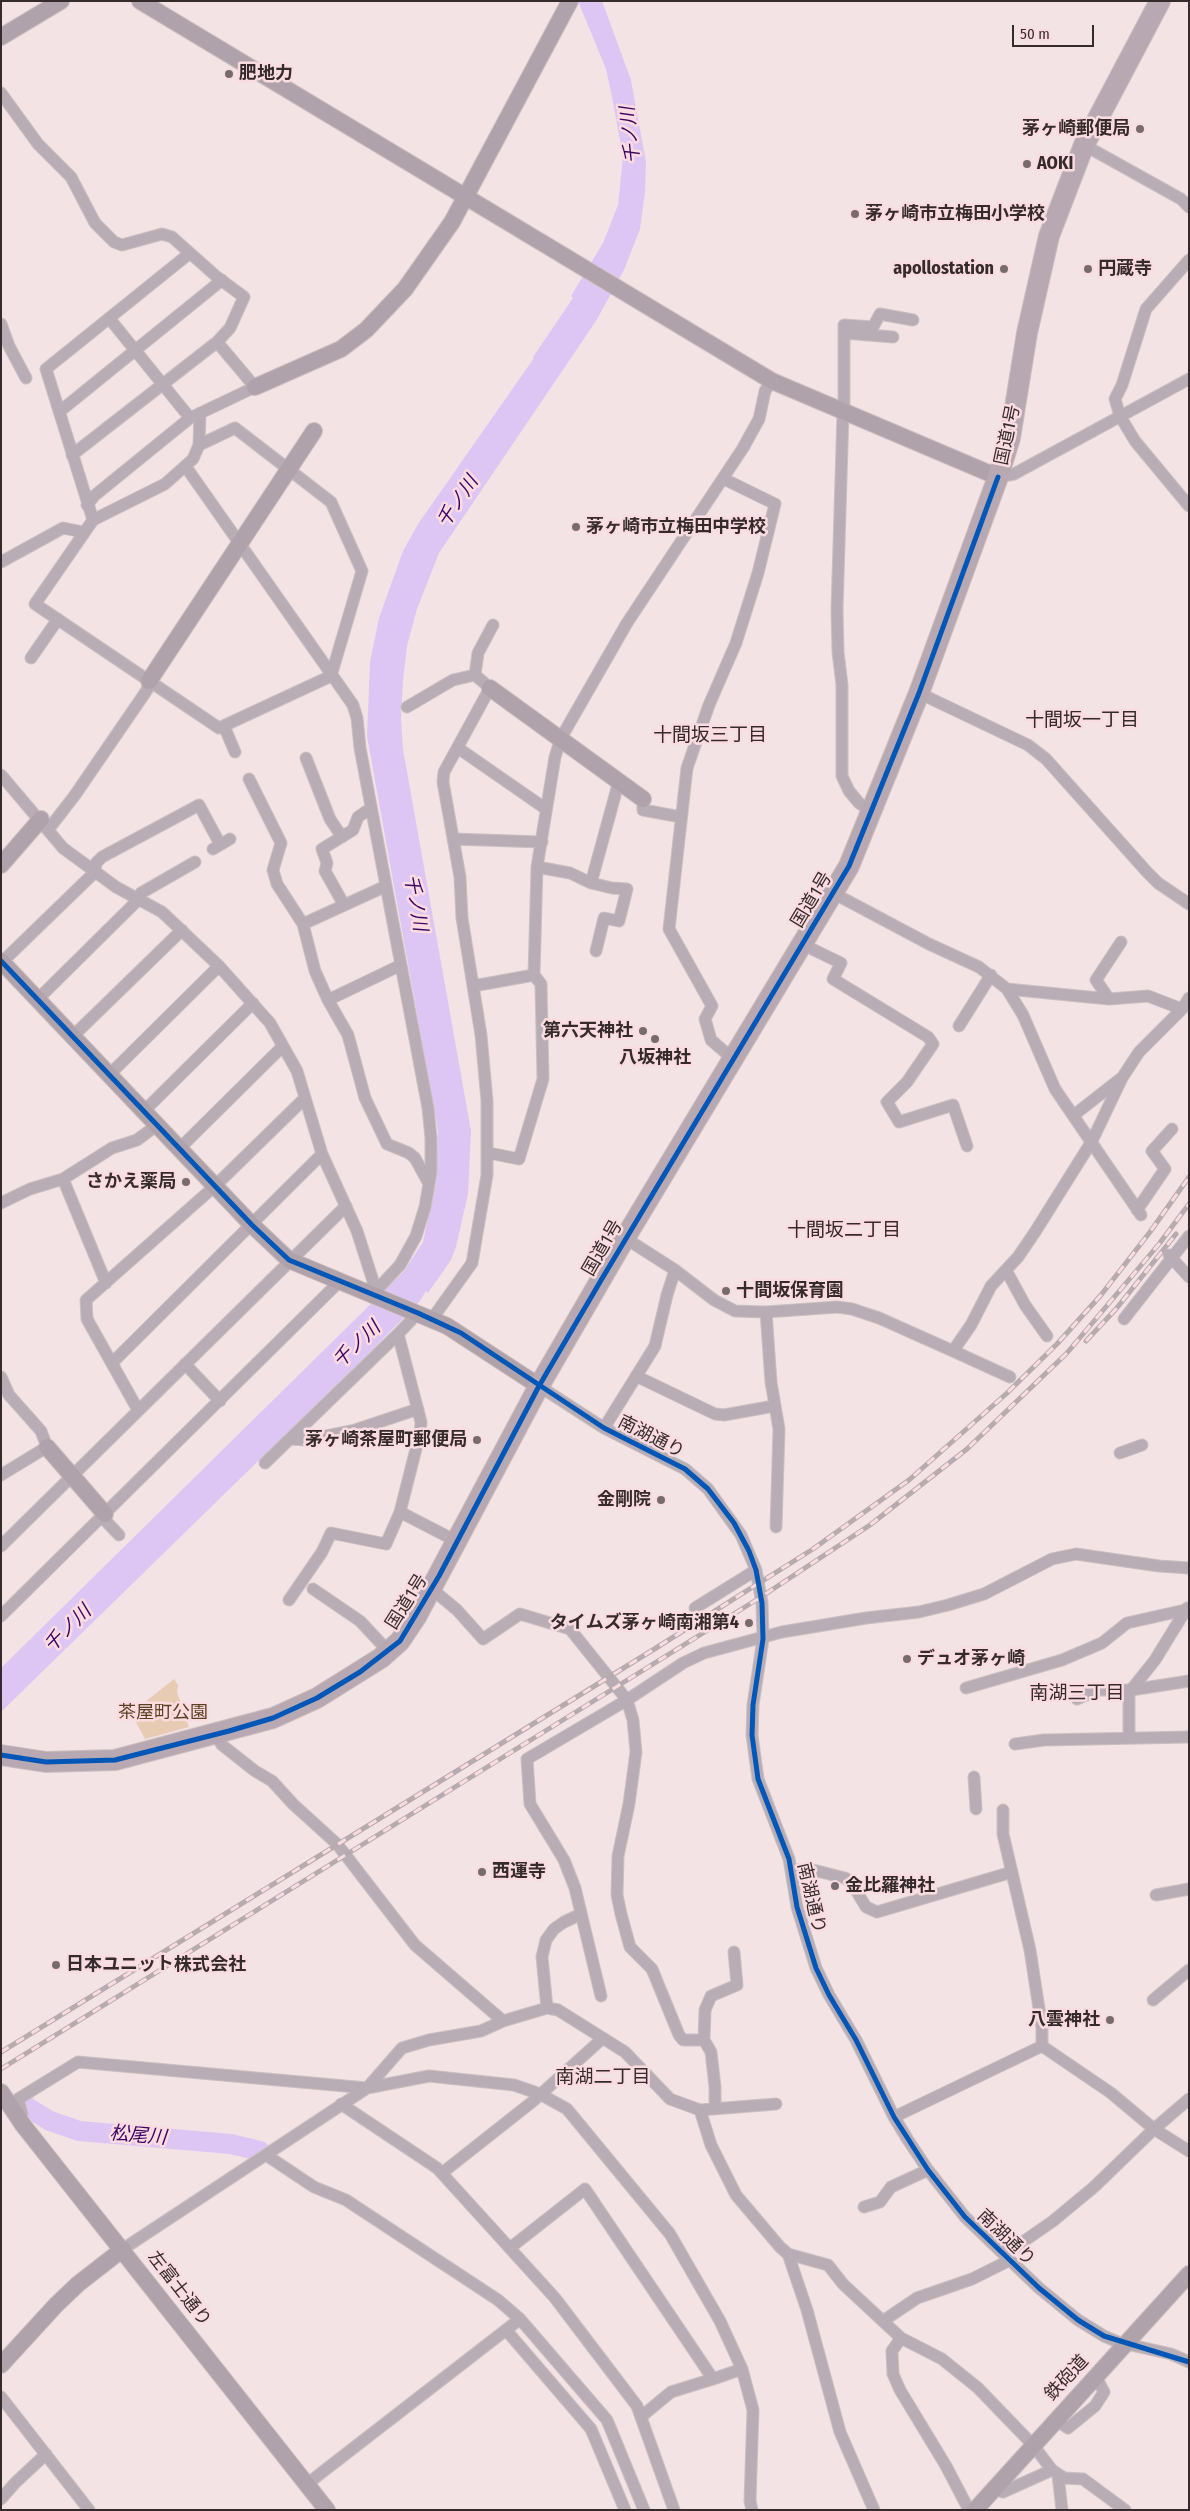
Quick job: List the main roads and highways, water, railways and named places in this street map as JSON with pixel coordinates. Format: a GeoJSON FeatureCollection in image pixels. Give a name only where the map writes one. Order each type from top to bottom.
{"type":"FeatureCollection","features":[{"type":"Feature","properties":{"kind":"highway","name":"国道1号"},"geometry":{"type":"LineString","coordinates":[[1,1755],[46,1762],[115,1760],[273,1718],[306,1704],[360,1672],[400,1641],[458,1542],[539,1386],[624,1238],[849,866],[919,693],[998,478],[1010,438],[1027,334],[1049,236],[1084,145],[1160,1]]}},
{"type":"Feature","properties":{"kind":"water","name":"千ノ川"},"geometry":{"type":"Polygon","coordinates":[[[578,1],[602,1],[631,80],[646,162],[645,192],[640,229],[624,270],[596,321],[439,553],[417,609],[407,646],[403,680],[401,719],[403,749],[471,1131],[468,1194],[456,1247],[451,1260],[428,1293],[426,1291],[420,1301],[373,1349],[1,1712],[1,1668],[404,1271],[423,1242],[435,1185],[438,1131],[367,736],[370,662],[379,618],[403,551],[418,524],[534,358],[573,298],[571,296],[603,243],[618,205],[623,156],[612,97],[606,69],[578,1]]]}},
{"type":"Feature","properties":{"kind":"waterway","name":"松尾川"},"geometry":{"type":"LineString","coordinates":[[23,2102],[27,2107],[50,2121],[79,2131],[231,2144],[260,2151]]}},
{"type":"Feature","properties":{"kind":"railway"},"geometry":{"type":"LineString","coordinates":[[1,2052],[656,1648],[813,1549],[909,1480],[1006,1394],[1057,1344],[1101,1295],[1150,1232],[1189,1177]]}},
{"type":"Feature","properties":{"kind":"railway"},"geometry":{"type":"LineString","coordinates":[[1,2069],[761,1597],[870,1525],[967,1449],[1067,1353],[1159,1244],[1189,1204]]}},
{"type":"Feature","properties":{"kind":"railway"},"geometry":{"type":"LineString","coordinates":[[1086,1341],[1116,1309],[1176,1234]]}},
{"type":"Feature","properties":{"kind":"place","name":"肥地力"},"geometry":{"type":"Point","coordinates":[229,74]}},
{"type":"Feature","properties":{"kind":"place","name":"茅ヶ崎郵便局"},"geometry":{"type":"Point","coordinates":[1140,129]}},
{"type":"Feature","properties":{"kind":"place","name":"AOKI"},"geometry":{"type":"Point","coordinates":[1027,164]}},
{"type":"Feature","properties":{"kind":"place","name":"茅ヶ崎市立梅田小学校"},"geometry":{"type":"Point","coordinates":[855,214]}},
{"type":"Feature","properties":{"kind":"place","name":"apollostation"},"geometry":{"type":"Point","coordinates":[1004,269]}},
{"type":"Feature","properties":{"kind":"place","name":"円蔵寺"},"geometry":{"type":"Point","coordinates":[1088,269]}},
{"type":"Feature","properties":{"kind":"place","name":"茅ヶ崎市立梅田中学校"},"geometry":{"type":"Point","coordinates":[576,527]}},
{"type":"Feature","properties":{"kind":"place","name":"第六天神社"},"geometry":{"type":"Point","coordinates":[643,1031]}},
{"type":"Feature","properties":{"kind":"place","name":"八坂神社"},"geometry":{"type":"Point","coordinates":[655,1039]}},
{"type":"Feature","properties":{"kind":"place","name":"さかえ薬局"},"geometry":{"type":"Point","coordinates":[186,1182]}},
{"type":"Feature","properties":{"kind":"place","name":"十間坂保育園"},"geometry":{"type":"Point","coordinates":[726,1291]}},
{"type":"Feature","properties":{"kind":"place","name":"茅ヶ崎茶屋町郵便局"},"geometry":{"type":"Point","coordinates":[477,1440]}},
{"type":"Feature","properties":{"kind":"place","name":"金剛院"},"geometry":{"type":"Point","coordinates":[661,1500]}},
{"type":"Feature","properties":{"kind":"place","name":"タイムズ茅ヶ崎南湘第4"},"geometry":{"type":"Point","coordinates":[749,1623]}},
{"type":"Feature","properties":{"kind":"place","name":"デュオ茅ヶ崎"},"geometry":{"type":"Point","coordinates":[907,1659]}},
{"type":"Feature","properties":{"kind":"place","name":"西運寺"},"geometry":{"type":"Point","coordinates":[482,1872]}},
{"type":"Feature","properties":{"kind":"place","name":"金比羅神社"},"geometry":{"type":"Point","coordinates":[835,1886]}},
{"type":"Feature","properties":{"kind":"place","name":"日本ユニット株式会社"},"geometry":{"type":"Point","coordinates":[56,1965]}},
{"type":"Feature","properties":{"kind":"place","name":"八雲神社"},"geometry":{"type":"Point","coordinates":[1110,2020]}},
{"type":"Feature","properties":{"kind":"district","name":"十間坂一丁目"},"geometry":{"type":"Point","coordinates":[1082,721]}},
{"type":"Feature","properties":{"kind":"district","name":"十間坂三丁目"},"geometry":{"type":"Point","coordinates":[710,736]}},
{"type":"Feature","properties":{"kind":"district","name":"十間坂二丁目"},"geometry":{"type":"Point","coordinates":[844,1231]}},
{"type":"Feature","properties":{"kind":"district","name":"南湖三丁目"},"geometry":{"type":"Point","coordinates":[1077,1694]}},
{"type":"Feature","properties":{"kind":"district","name":"南湖二丁目"},"geometry":{"type":"Point","coordinates":[603,2078]}},
{"type":"Feature","properties":{"kind":"park label","name":"茶屋町公園"},"geometry":{"type":"Point","coordinates":[163,1713]}}]}
